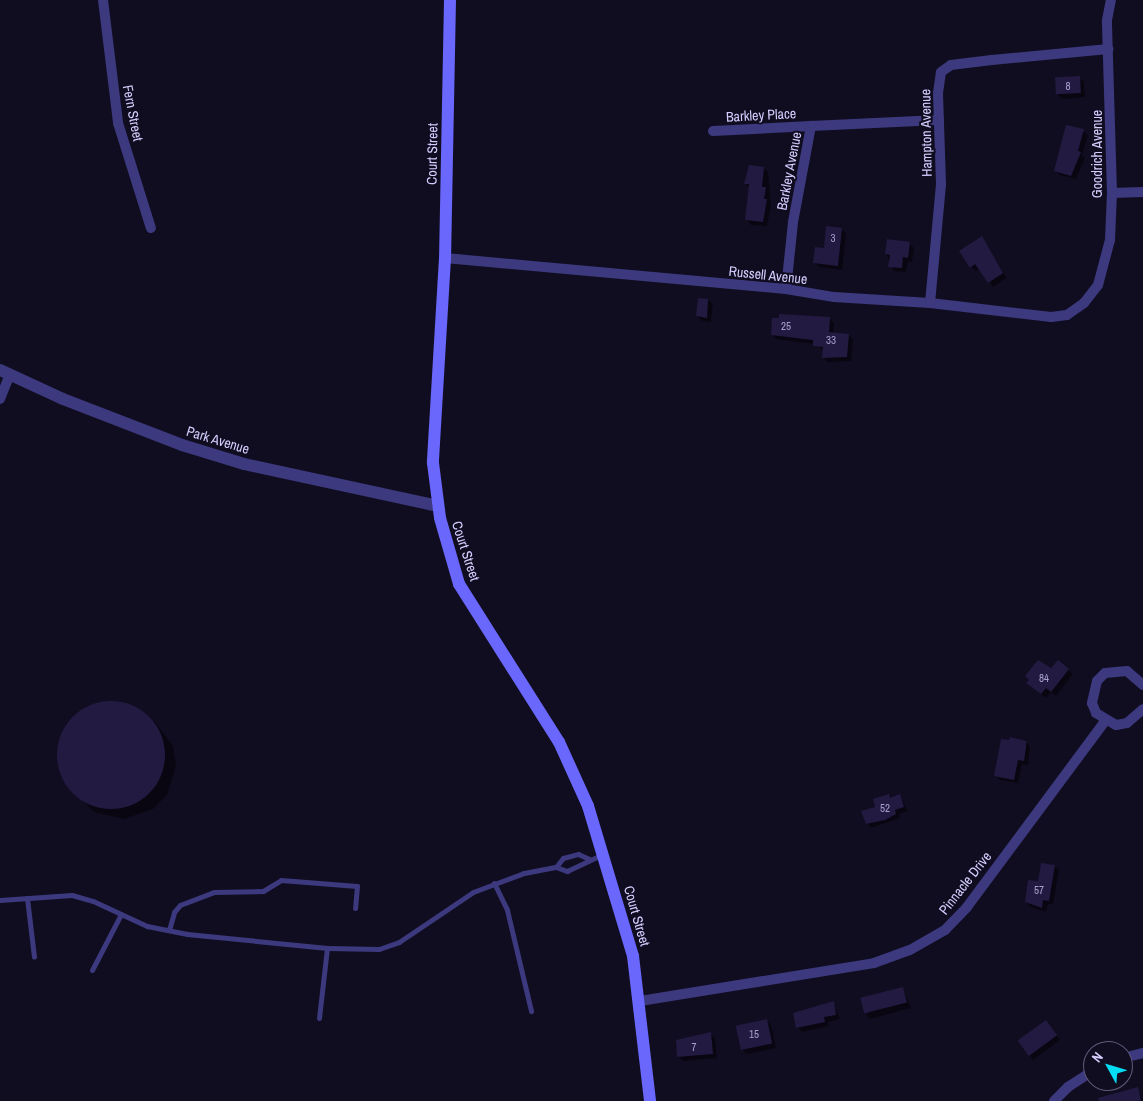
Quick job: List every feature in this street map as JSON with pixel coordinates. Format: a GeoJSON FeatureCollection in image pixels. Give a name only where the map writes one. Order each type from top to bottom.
{"type":"FeatureCollection","features":[{"type":"Feature","properties":{"kind":"main road","name":"Court Street"},"geometry":{"type":"LineString","coordinates":[[450,0],[445,258],[432,463],[438,506],[459,584],[559,742],[588,806],[627,930],[640,1001],[650,1101]]}},
{"type":"Feature","properties":{"kind":"street","name":"Fern Street"},"geometry":{"type":"LineString","coordinates":[[103,0],[117,116],[151,228]]}},
{"type":"Feature","properties":{"kind":"street","name":"Goodrich Avenue"},"geometry":{"type":"LineString","coordinates":[[1084,303],[1098,285],[1106,260],[1112,193],[1108,49],[1111,0]]}},
{"type":"Feature","properties":{"kind":"street","name":"Hampton Avenue"},"geometry":{"type":"LineString","coordinates":[[930,303],[941,184],[939,120],[941,72],[951,65],[1108,49]]}},
{"type":"Feature","properties":{"kind":"street","name":"Barkley Avenue"},"geometry":{"type":"LineString","coordinates":[[786,289],[793,222],[811,126],[939,120]]}},
{"type":"Feature","properties":{"kind":"street","name":"Barkley Place"},"geometry":{"type":"LineString","coordinates":[[713,132],[811,126]]}},
{"type":"Feature","properties":{"kind":"street"},"geometry":{"type":"LineString","coordinates":[[1112,193],[1143,192]]}},
{"type":"Feature","properties":{"kind":"street","name":"Russell Avenue"},"geometry":{"type":"LineString","coordinates":[[445,258],[786,289],[834,296],[930,303],[1059,317],[1084,303]]}},
{"type":"Feature","properties":{"kind":"street"},"geometry":{"type":"LineString","coordinates":[[0,399],[5,372]]}},
{"type":"Feature","properties":{"kind":"street","name":"Park Avenue"},"geometry":{"type":"LineString","coordinates":[[5,372],[116,420],[244,464],[438,506]]}},
{"type":"Feature","properties":{"kind":"street"},"geometry":{"type":"LineString","coordinates":[[1143,685],[1128,671],[1116,670],[1097,681],[1092,703],[1105,721],[1127,723],[1143,709]]}},
{"type":"Feature","properties":{"kind":"street","name":"Pinnacle Drive"},"geometry":{"type":"LineString","coordinates":[[640,1001],[874,963],[910,950],[944,930],[967,907],[1105,721]]}},
{"type":"Feature","properties":{"kind":"street"},"geometry":{"type":"LineString","coordinates":[[1054,1101],[1068,1087],[1083,1077]]}},
{"type":"Feature","properties":{"kind":"lane"},"geometry":{"type":"LineString","coordinates":[[556,867],[563,858],[578,854],[589,859]]}},
{"type":"Feature","properties":{"kind":"lane"},"geometry":{"type":"LineString","coordinates":[[0,900],[72,895],[147,926],[169,930],[328,948],[379,949],[398,942],[472,892],[524,873],[556,867],[566,872],[579,867],[589,859],[603,854]]}},
{"type":"Feature","properties":{"kind":"lane"},"geometry":{"type":"LineString","coordinates":[[169,930],[174,912],[180,905],[214,892],[263,891],[281,880],[357,886],[355,908]]}},
{"type":"Feature","properties":{"kind":"lane"},"geometry":{"type":"LineString","coordinates":[[494,883],[507,910],[531,1012]]}},
{"type":"Feature","properties":{"kind":"lane"},"geometry":{"type":"LineString","coordinates":[[27,898],[34,957]]}},
{"type":"Feature","properties":{"kind":"lane"},"geometry":{"type":"LineString","coordinates":[[92,970],[121,914]]}},
{"type":"Feature","properties":{"kind":"lane"},"geometry":{"type":"LineString","coordinates":[[319,1018],[328,948]]}},
{"type":"Feature","properties":{"kind":"building"},"geometry":{"type":"Polygon","coordinates":[[[1080,76],[1081,93],[1056,94],[1055,77],[1080,76]]]}},
{"type":"Feature","properties":{"kind":"building"},"geometry":{"type":"Polygon","coordinates":[[[1066,125],[1084,129],[1078,151],[1081,152],[1071,176],[1054,171],[1066,125]]]}},
{"type":"Feature","properties":{"kind":"building"},"geometry":{"type":"Polygon","coordinates":[[[749,165],[764,167],[762,187],[766,187],[764,199],[767,199],[763,222],[745,220],[749,184],[744,184],[749,165]]]}},
{"type":"Feature","properties":{"kind":"building"},"geometry":{"type":"Polygon","coordinates":[[[826,226],[842,228],[838,266],[813,263],[815,247],[824,248],[826,226]]]}},
{"type":"Feature","properties":{"kind":"building"},"geometry":{"type":"Polygon","coordinates":[[[982,236],[1003,273],[988,283],[975,264],[970,268],[959,251],[982,236]]]}},
{"type":"Feature","properties":{"kind":"building"},"geometry":{"type":"Polygon","coordinates":[[[887,239],[910,242],[908,258],[903,257],[902,268],[888,267],[890,255],[885,254],[887,239]]]}},
{"type":"Feature","properties":{"kind":"building"},"geometry":{"type":"Polygon","coordinates":[[[698,298],[708,299],[707,318],[696,316],[698,298]]]}},
{"type":"Feature","properties":{"kind":"building"},"geometry":{"type":"Polygon","coordinates":[[[779,314],[830,317],[829,332],[849,334],[847,357],[822,358],[823,347],[813,346],[813,340],[771,335],[772,318],[779,318],[779,314]]]}},
{"type":"Feature","properties":{"kind":"building"},"geometry":{"type":"Polygon","coordinates":[[[1038,660],[1051,668],[1058,660],[1069,669],[1051,692],[1046,688],[1041,694],[1026,683],[1029,680],[1025,676],[1038,660]]]}},
{"type":"Feature","properties":{"kind":"building"},"geometry":{"type":"Polygon","coordinates":[[[111,701],[132,705],[149,717],[161,734],[165,755],[161,776],[149,793],[132,805],[111,809],[90,805],[73,793],[61,776],[57,755],[61,734],[73,717],[90,705],[111,701]]]}},
{"type":"Feature","properties":{"kind":"building"},"geometry":{"type":"Polygon","coordinates":[[[1010,737],[1026,741],[1024,761],[1018,760],[1014,780],[994,776],[1001,739],[1009,740],[1010,737]]]}},
{"type":"Feature","properties":{"kind":"building"},"geometry":{"type":"Polygon","coordinates":[[[889,794],[890,798],[900,794],[904,807],[895,810],[896,814],[885,820],[866,824],[861,811],[875,807],[873,799],[889,794]]]}},
{"type":"Feature","properties":{"kind":"building"},"geometry":{"type":"Polygon","coordinates":[[[1041,863],[1055,865],[1049,901],[1043,900],[1042,908],[1025,902],[1028,880],[1038,881],[1041,863]]]}},
{"type":"Feature","properties":{"kind":"building"},"geometry":{"type":"Polygon","coordinates":[[[903,987],[907,1003],[864,1013],[860,998],[903,987]]]}},
{"type":"Feature","properties":{"kind":"building"},"geometry":{"type":"Polygon","coordinates":[[[834,1001],[836,1015],[824,1017],[825,1022],[796,1028],[793,1013],[834,1001]]]}},
{"type":"Feature","properties":{"kind":"building"},"geometry":{"type":"Polygon","coordinates":[[[767,1019],[772,1043],[741,1050],[736,1026],[767,1019]]]}},
{"type":"Feature","properties":{"kind":"building"},"geometry":{"type":"Polygon","coordinates":[[[1046,1020],[1057,1035],[1029,1056],[1018,1041],[1046,1020]]]}},
{"type":"Feature","properties":{"kind":"building"},"geometry":{"type":"Polygon","coordinates":[[[711,1032],[713,1054],[677,1057],[676,1040],[711,1032]]]}},
{"type":"Feature","properties":{"kind":"building"},"geometry":{"type":"Polygon","coordinates":[[[1138,1087],[1141,1101],[1099,1101],[1098,1098],[1123,1091],[1133,1091],[1133,1088],[1138,1087]]]}}]}
